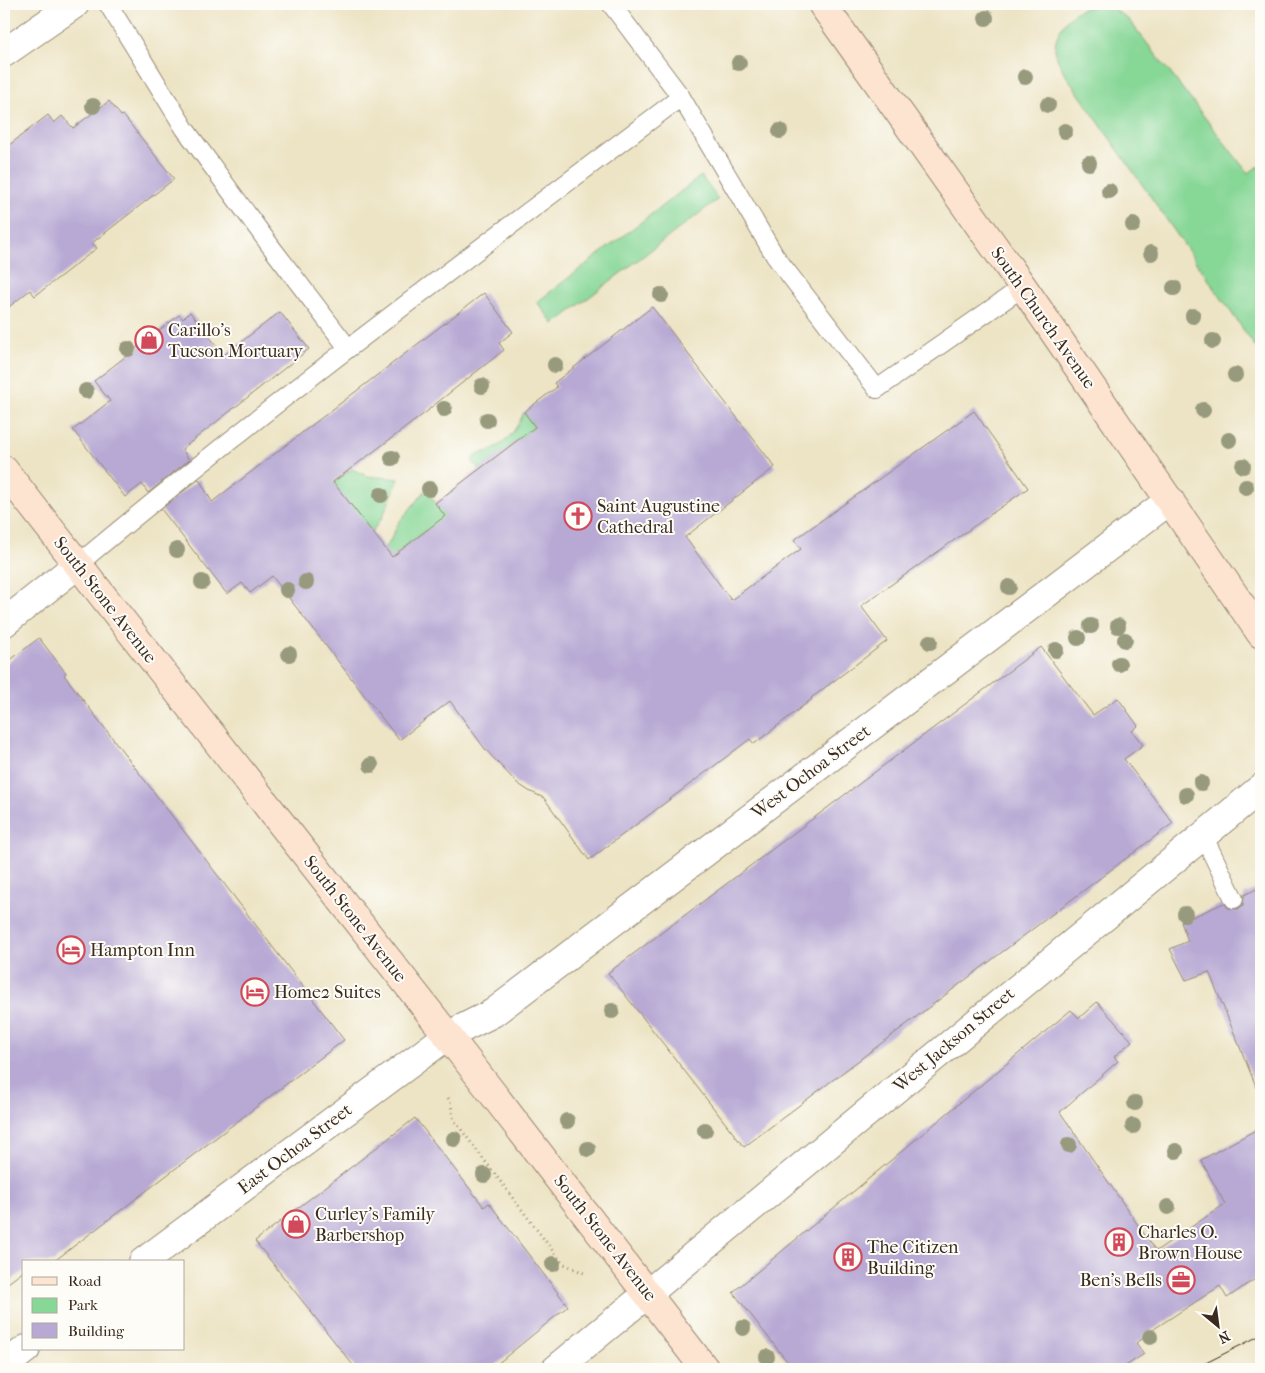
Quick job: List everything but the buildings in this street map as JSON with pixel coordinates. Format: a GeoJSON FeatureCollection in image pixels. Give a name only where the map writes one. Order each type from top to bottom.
{"type":"FeatureCollection","features":[{"type":"Feature","properties":{"kind":"street"},"geometry":{"type":"LineString","coordinates":[[4,53],[75,4]]}},
{"type":"Feature","properties":{"kind":"street","name":"South Church Avenue"},"geometry":{"type":"LineString","coordinates":[[822,4],[1023,287],[1261,634]]}},
{"type":"Feature","properties":{"kind":"street","name":"South Stone Avenue"},"geometry":{"type":"LineString","coordinates":[[4,470],[705,1369]]}},
{"type":"Feature","properties":{"kind":"street","name":"West Ochoa Street"},"geometry":{"type":"LineString","coordinates":[[447,1036],[493,1013],[1170,500]]}},
{"type":"Feature","properties":{"kind":"street"},"geometry":{"type":"LineString","coordinates":[[4,623],[77,565]]}},
{"type":"Feature","properties":{"kind":"street","name":"West Jackson Street"},"geometry":{"type":"LineString","coordinates":[[556,1369],[1261,788]]}},
{"type":"Feature","properties":{"kind":"street","name":"East Ochoa Street"},"geometry":{"type":"LineString","coordinates":[[146,1260],[447,1036]]}},
{"type":"Feature","properties":{"kind":"street"},"geometry":{"type":"LineString","coordinates":[[4,1366],[25,1350]]}},
{"type":"Feature","properties":{"kind":"lane"},"geometry":{"type":"LineString","coordinates":[[108,4],[185,129],[348,348]]}},
{"type":"Feature","properties":{"kind":"lane"},"geometry":{"type":"LineString","coordinates":[[611,4],[681,97],[775,256],[877,389],[1023,287]]}},
{"type":"Feature","properties":{"kind":"lane"},"geometry":{"type":"LineString","coordinates":[[77,565],[123,526],[348,348],[681,97]]}},
{"type":"Feature","properties":{"kind":"lane"},"geometry":{"type":"LineString","coordinates":[[1203,835],[1234,899]]}},
{"type":"Feature","properties":{"kind":"path"},"geometry":{"type":"LineString","coordinates":[[418,1058],[450,1100],[454,1120],[562,1263],[585,1273],[622,1316]]}},
{"type":"Feature","properties":{"kind":"green space"},"geometry":{"type":"Polygon","coordinates":[[[1099,6],[1112,8],[1129,20],[1248,173],[1261,165],[1261,355],[1065,74],[1058,61],[1055,51],[1057,37],[1066,21],[1075,12],[1099,6]]]}},
{"type":"Feature","properties":{"kind":"green space"},"geometry":{"type":"Polygon","coordinates":[[[701,176],[718,199],[554,324],[537,302],[701,176]]]}},
{"type":"Feature","properties":{"kind":"green space"},"geometry":{"type":"Polygon","coordinates":[[[524,412],[535,427],[479,470],[472,460],[481,453],[493,449],[504,442],[515,429],[524,412]]]}},
{"type":"Feature","properties":{"kind":"green space"},"geometry":{"type":"Polygon","coordinates":[[[352,469],[367,476],[399,479],[382,518],[365,541],[334,483],[352,469]]]}},
{"type":"Feature","properties":{"kind":"green space"},"geometry":{"type":"Polygon","coordinates":[[[426,490],[455,529],[437,544],[426,530],[367,576],[379,554],[390,541],[399,522],[426,490]]]}},
{"type":"Feature","properties":{"kind":"tram line"},"geometry":{"type":"LineString","coordinates":[[1194,1369],[1261,1335]]}},
{"type":"Feature","properties":{"kind":"place","name":"Carillo's Tucson Mortuary"},"geometry":{"type":"Point","coordinates":[149,340]}},
{"type":"Feature","properties":{"kind":"place","name":"Saint Augustine Cathedral"},"geometry":{"type":"Point","coordinates":[578,516]}},
{"type":"Feature","properties":{"kind":"place","name":"Hampton Inn"},"geometry":{"type":"Point","coordinates":[71,950]}},
{"type":"Feature","properties":{"kind":"place","name":"Home2 Suites"},"geometry":{"type":"Point","coordinates":[255,992]}},
{"type":"Feature","properties":{"kind":"place","name":"Curley's Family Barbershop"},"geometry":{"type":"Point","coordinates":[296,1224]}},
{"type":"Feature","properties":{"kind":"place","name":"Charles O. Brown House"},"geometry":{"type":"Point","coordinates":[1119,1242]}},
{"type":"Feature","properties":{"kind":"place","name":"The Citizen Building"},"geometry":{"type":"Point","coordinates":[848,1257]}},
{"type":"Feature","properties":{"kind":"place","name":"Ben's Bells"},"geometry":{"type":"Point","coordinates":[1181,1280]}}]}
